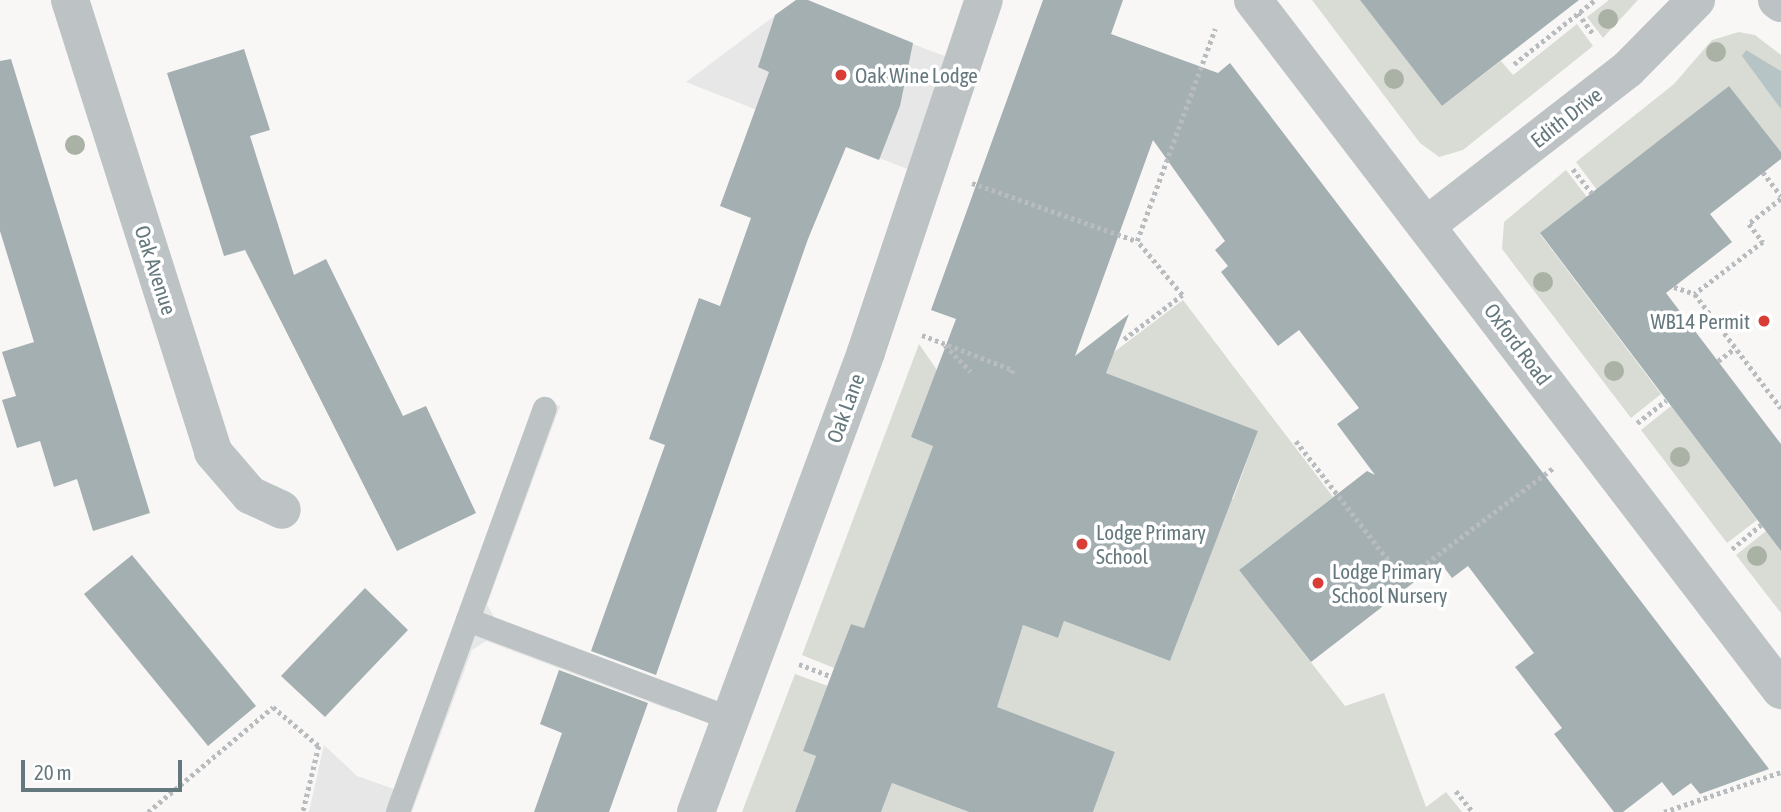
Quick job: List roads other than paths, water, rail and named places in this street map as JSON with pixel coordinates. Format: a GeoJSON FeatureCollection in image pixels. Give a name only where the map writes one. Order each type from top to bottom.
{"type":"FeatureCollection","features":[{"type":"Feature","properties":{"kind":"street","name":"Oak Avenue"},"geometry":{"type":"LineString","coordinates":[[70,0],[213,452],[250,495],[282,510]]}},
{"type":"Feature","properties":{"kind":"street","name":"Oak Lane"},"geometry":{"type":"LineString","coordinates":[[696,812],[866,352],[984,0]]}},
{"type":"Feature","properties":{"kind":"street","name":"Edith Drive"},"geometry":{"type":"LineString","coordinates":[[1427,225],[1628,69],[1696,0]]}},
{"type":"Feature","properties":{"kind":"street"},"geometry":{"type":"LineString","coordinates":[[1777,0],[1781,4]]}},
{"type":"Feature","properties":{"kind":"street","name":"Oxford Road"},"geometry":{"type":"LineString","coordinates":[[1239,9],[1427,225],[1781,690]]}},
{"type":"Feature","properties":{"kind":"lane"},"geometry":{"type":"LineString","coordinates":[[398,812],[545,409]]}},
{"type":"Feature","properties":{"kind":"lane"},"geometry":{"type":"LineString","coordinates":[[468,620],[731,719]]}},
{"type":"Feature","properties":{"kind":"place","name":"Oak Wine Lodge"},"geometry":{"type":"Point","coordinates":[841,75]}},
{"type":"Feature","properties":{"kind":"place","name":"WB14 Permit"},"geometry":{"type":"Point","coordinates":[1764,321]}},
{"type":"Feature","properties":{"kind":"place","name":"Lodge Primary School"},"geometry":{"type":"Point","coordinates":[1082,544]}},
{"type":"Feature","properties":{"kind":"place","name":"Lodge Primary School Nursery"},"geometry":{"type":"Point","coordinates":[1318,583]}}]}
